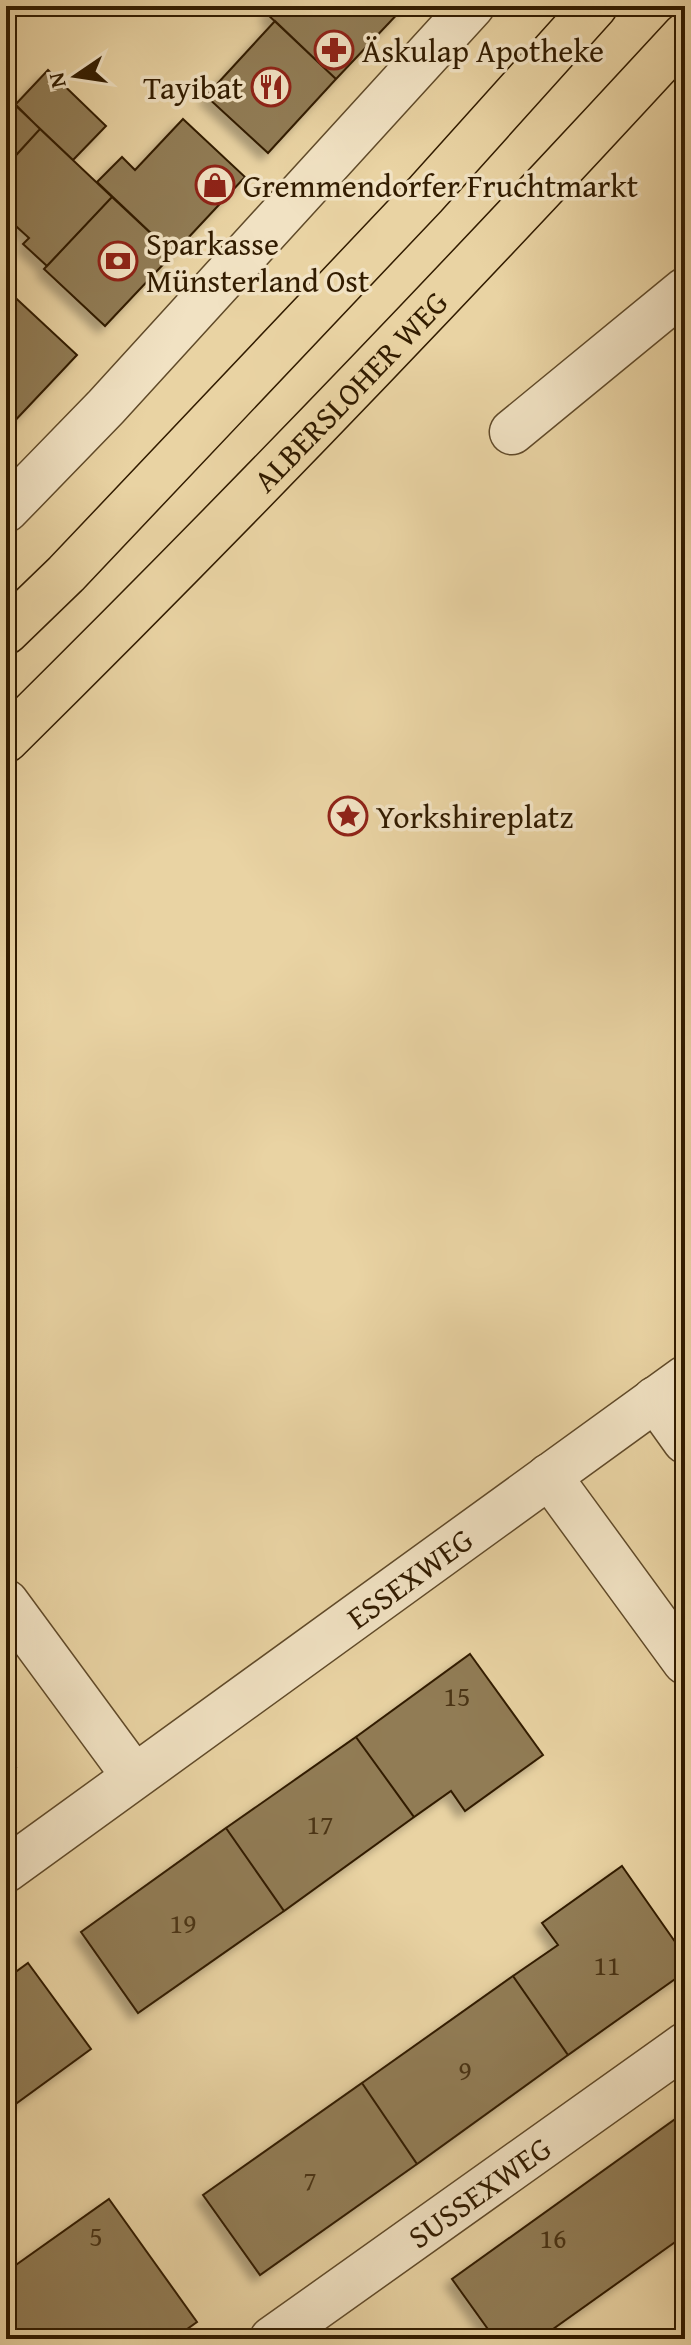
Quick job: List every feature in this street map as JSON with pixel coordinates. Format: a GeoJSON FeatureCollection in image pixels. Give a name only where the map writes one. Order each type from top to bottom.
{"type":"FeatureCollection","features":[{"type":"Feature","properties":{"kind":"main road"},"geometry":{"type":"LineString","coordinates":[[6,632],[66,574],[425,195],[595,6]]}},
{"type":"Feature","properties":{"kind":"main road","name":"ALBERSLOHER WEG"},"geometry":{"type":"LineString","coordinates":[[6,740],[126,622],[483,253],[685,35]]}},
{"type":"Feature","properties":{"kind":"street"},"geometry":{"type":"LineString","coordinates":[[6,510],[106,407],[472,6]]}},
{"type":"Feature","properties":{"kind":"street"},"geometry":{"type":"LineString","coordinates":[[512,432],[685,290]]}},
{"type":"Feature","properties":{"kind":"street"},"geometry":{"type":"LineString","coordinates":[[670,1389],[685,1441]]}},
{"type":"Feature","properties":{"kind":"street","name":"ESSEXWEG"},"geometry":{"type":"LineString","coordinates":[[6,1870],[670,1389]]}},
{"type":"Feature","properties":{"kind":"street"},"geometry":{"type":"LineString","coordinates":[[549,1476],[685,1662]]}},
{"type":"Feature","properties":{"kind":"street"},"geometry":{"type":"LineString","coordinates":[[6,1602],[134,1776]]}},
{"type":"Feature","properties":{"kind":"street","name":"SUSSEXWEG"},"geometry":{"type":"LineString","coordinates":[[272,2339],[685,2045]]}},
{"type":"Feature","properties":{"kind":"building","name":"Äskulap Apotheke"},"geometry":{"type":"Polygon","coordinates":[[[274,6],[405,6],[336,79],[267,14],[274,6]]]}},
{"type":"Feature","properties":{"kind":"building","name":"Tayibat"},"geometry":{"type":"Polygon","coordinates":[[[275,21],[336,79],[268,153],[206,96],[275,21]]]}},
{"type":"Feature","properties":{"kind":"building"},"geometry":{"type":"Polygon","coordinates":[[[48,70],[106,126],[73,160],[15,105],[48,70]]]}},
{"type":"Feature","properties":{"kind":"building"},"geometry":{"type":"Polygon","coordinates":[[[12,101],[40,129],[11,161],[6,157],[6,107],[12,101]]]}},
{"type":"Feature","properties":{"kind":"building"},"geometry":{"type":"Polygon","coordinates":[[[183,119],[245,177],[173,254],[97,182],[122,157],[135,170],[183,119]]]}},
{"type":"Feature","properties":{"kind":"building"},"geometry":{"type":"Polygon","coordinates":[[[40,129],[112,197],[47,266],[23,244],[29,238],[6,217],[6,166],[40,129]]]}},
{"type":"Feature","properties":{"kind":"building"},"geometry":{"type":"Polygon","coordinates":[[[112,197],[173,254],[105,326],[44,269],[112,197]]]}},
{"type":"Feature","properties":{"kind":"building"},"geometry":{"type":"Polygon","coordinates":[[[6,289],[77,355],[9,427],[6,424],[6,289]]]}},
{"type":"Feature","properties":{"kind":"building"},"geometry":{"type":"Polygon","coordinates":[[[470,1654],[543,1755],[465,1811],[451,1791],[414,1817],[356,1737],[470,1654]]]}},
{"type":"Feature","properties":{"kind":"building"},"geometry":{"type":"Polygon","coordinates":[[[356,1737],[414,1817],[284,1911],[226,1828],[356,1737]]]}},
{"type":"Feature","properties":{"kind":"building"},"geometry":{"type":"Polygon","coordinates":[[[6,1753],[16,1767],[6,1774],[6,1753]]]}},
{"type":"Feature","properties":{"kind":"building"},"geometry":{"type":"Polygon","coordinates":[[[226,1828],[284,1911],[138,2013],[81,1932],[226,1828]]]}},
{"type":"Feature","properties":{"kind":"building"},"geometry":{"type":"Polygon","coordinates":[[[622,1866],[685,1956],[685,1972],[568,2055],[513,1976],[558,1945],[542,1923],[622,1866]]]}},
{"type":"Feature","properties":{"kind":"building"},"geometry":{"type":"Polygon","coordinates":[[[28,1963],[91,2049],[6,2111],[6,1979],[28,1963]]]}},
{"type":"Feature","properties":{"kind":"building"},"geometry":{"type":"Polygon","coordinates":[[[513,1976],[568,2055],[417,2164],[362,2083],[513,1976]]]}},
{"type":"Feature","properties":{"kind":"building"},"geometry":{"type":"Polygon","coordinates":[[[362,2083],[417,2164],[260,2275],[203,2195],[362,2083]]]}},
{"type":"Feature","properties":{"kind":"building"},"geometry":{"type":"Polygon","coordinates":[[[685,2112],[685,2235],[539,2339],[495,2339],[452,2279],[685,2112]]]}},
{"type":"Feature","properties":{"kind":"building"},"geometry":{"type":"Polygon","coordinates":[[[109,2199],[197,2322],[173,2339],[22,2339],[6,2317],[6,2272],[109,2199]]]}},
{"type":"Feature","properties":{"kind":"place","name":"Äskulap Apotheke"},"geometry":{"type":"Point","coordinates":[334,50]}},
{"type":"Feature","properties":{"kind":"place","name":"Tayibat"},"geometry":{"type":"Point","coordinates":[271,87]}},
{"type":"Feature","properties":{"kind":"place","name":"Gremmendorfer Fruchtmarkt"},"geometry":{"type":"Point","coordinates":[215,185]}},
{"type":"Feature","properties":{"kind":"place","name":"Sparkasse Münsterland Ost"},"geometry":{"type":"Point","coordinates":[118,261]}},
{"type":"Feature","properties":{"kind":"place","name":"Yorkshireplatz"},"geometry":{"type":"Point","coordinates":[348,816]}}]}
